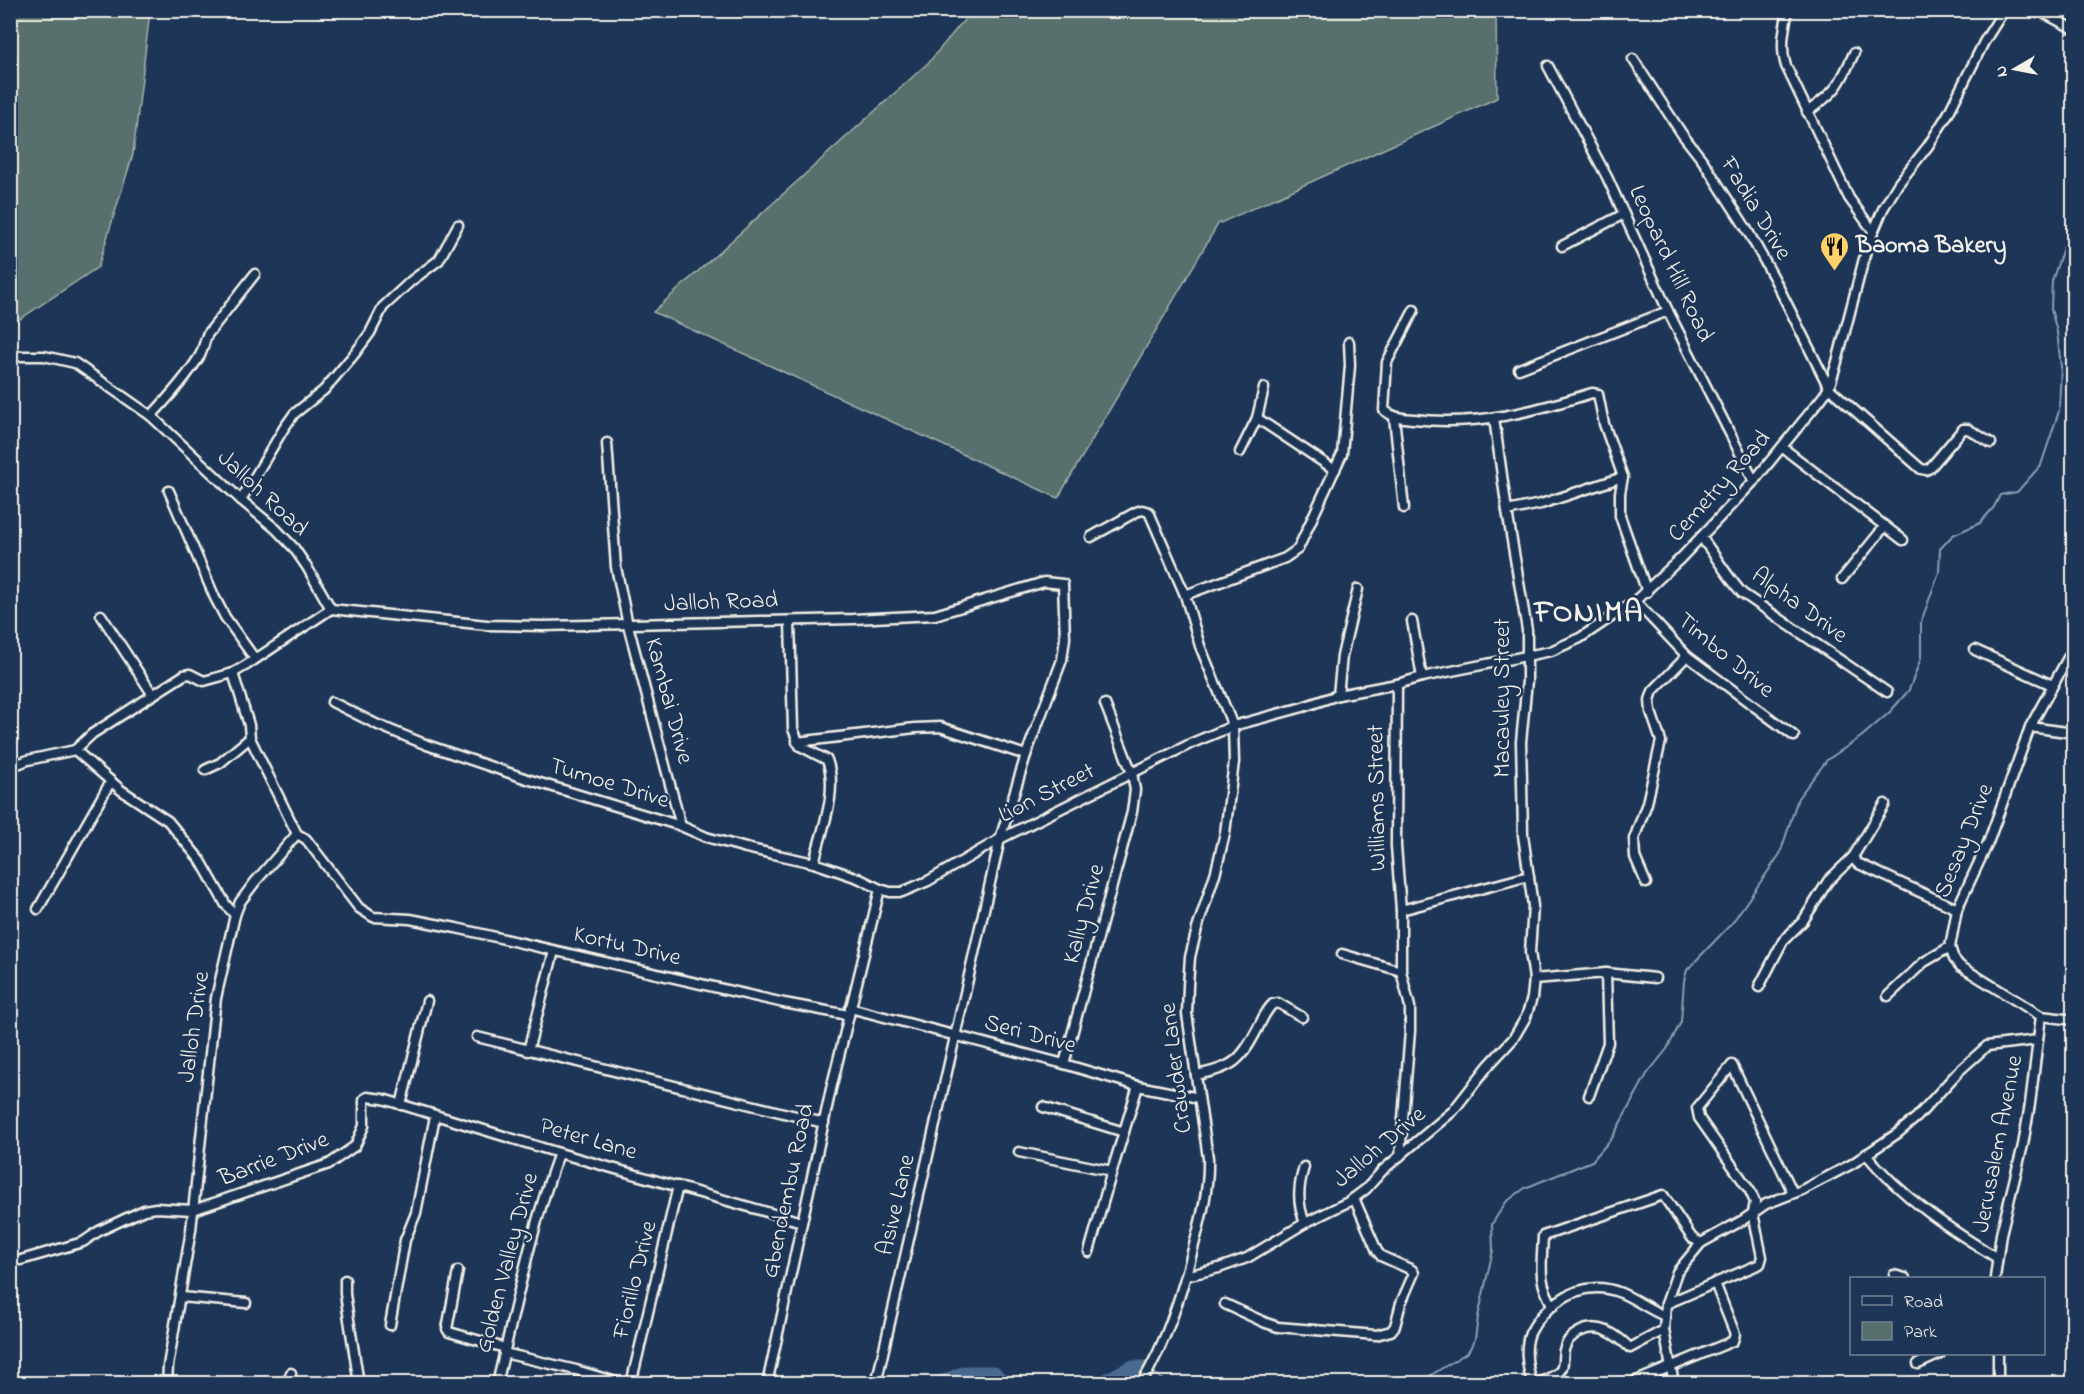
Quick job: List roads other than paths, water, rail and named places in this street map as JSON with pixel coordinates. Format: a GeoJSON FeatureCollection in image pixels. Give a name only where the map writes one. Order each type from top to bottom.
{"type":"FeatureCollection","features":[{"type":"Feature","properties":{"kind":"street"},"geometry":{"type":"LineString","coordinates":[[1788,10],[1782,37],[1782,54],[1807,112],[1849,198],[1874,231]]}},
{"type":"Feature","properties":{"kind":"street","name":"Cemetry Road"},"geometry":{"type":"LineString","coordinates":[[1233,726],[1303,707],[1338,694],[1397,684],[1551,651],[1581,638],[1647,592],[1754,481],[1783,448],[1829,388],[1864,256],[1883,209],[1948,114],[1984,42],[2004,10]]}},
{"type":"Feature","properties":{"kind":"street"},"geometry":{"type":"LineString","coordinates":[[2038,10],[2073,29]]}},
{"type":"Feature","properties":{"kind":"street"},"geometry":{"type":"LineString","coordinates":[[1807,112],[1836,89],[1854,53]]}},
{"type":"Feature","properties":{"kind":"street","name":"Fadia Drive"},"geometry":{"type":"LineString","coordinates":[[1633,59],[1746,228],[1774,278],[1829,388]]}},
{"type":"Feature","properties":{"kind":"street","name":"Leopard Hill Road"},"geometry":{"type":"LineString","coordinates":[[1548,66],[1607,177],[1668,311],[1754,481]]}},
{"type":"Feature","properties":{"kind":"street"},"geometry":{"type":"LineString","coordinates":[[1562,246],[1624,214]]}},
{"type":"Feature","properties":{"kind":"street"},"geometry":{"type":"LineString","coordinates":[[241,500],[294,414],[324,390],[356,352],[370,333],[384,307],[411,281],[439,260],[458,225]]}},
{"type":"Feature","properties":{"kind":"street"},"geometry":{"type":"LineString","coordinates":[[151,416],[168,398],[201,354],[207,335],[255,274]]}},
{"type":"Feature","properties":{"kind":"street"},"geometry":{"type":"LineString","coordinates":[[1414,310],[1387,362],[1384,410],[1394,417],[1428,421],[1494,418],[1548,407],[1592,393],[1598,394],[1604,424],[1623,477],[1620,516],[1647,592]]}},
{"type":"Feature","properties":{"kind":"street"},"geometry":{"type":"LineString","coordinates":[[1519,369],[1668,311]]}},
{"type":"Feature","properties":{"kind":"street"},"geometry":{"type":"LineString","coordinates":[[1185,595],[1285,558],[1299,549],[1342,454],[1350,366],[1349,342]]}},
{"type":"Feature","properties":{"kind":"street","name":"Jalloh Road"},"geometry":{"type":"LineString","coordinates":[[13,357],[44,356],[75,363],[151,416],[294,548],[331,609],[487,625],[628,625],[790,621],[935,615],[1044,582],[1063,584],[1065,649],[1026,755],[1000,839],[957,1036]]}},
{"type":"Feature","properties":{"kind":"street"},"geometry":{"type":"LineString","coordinates":[[10,366],[13,357]]}},
{"type":"Feature","properties":{"kind":"street"},"geometry":{"type":"LineString","coordinates":[[1240,452],[1257,418],[1264,388]]}},
{"type":"Feature","properties":{"kind":"street"},"geometry":{"type":"LineString","coordinates":[[1829,388],[1926,470],[1963,429],[1968,429],[1991,443]]}},
{"type":"Feature","properties":{"kind":"street"},"geometry":{"type":"LineString","coordinates":[[1394,417],[1404,508]]}},
{"type":"Feature","properties":{"kind":"street"},"geometry":{"type":"LineString","coordinates":[[1257,418],[1335,470]]}},
{"type":"Feature","properties":{"kind":"street","name":"Macauley Street"},"geometry":{"type":"LineString","coordinates":[[1494,418],[1527,630],[1521,742],[1523,836],[1533,906],[1530,952],[1534,979]]}},
{"type":"Feature","properties":{"kind":"street","name":"Kambai Drive"},"geometry":{"type":"LineString","coordinates":[[607,442],[616,567],[628,625],[681,826]]}},
{"type":"Feature","properties":{"kind":"street"},"geometry":{"type":"LineString","coordinates":[[1783,448],[1903,540]]}},
{"type":"Feature","properties":{"kind":"street"},"geometry":{"type":"LineString","coordinates":[[1507,511],[1542,504],[1623,477]]}},
{"type":"Feature","properties":{"kind":"street"},"geometry":{"type":"LineString","coordinates":[[169,491],[215,598],[225,617],[255,659]]}},
{"type":"Feature","properties":{"kind":"street"},"geometry":{"type":"LineString","coordinates":[[1091,537],[1136,512],[1142,510],[1149,512],[1185,595],[1200,646],[1233,726]]}},
{"type":"Feature","properties":{"kind":"street"},"geometry":{"type":"LineString","coordinates":[[1842,579],[1885,526]]}},
{"type":"Feature","properties":{"kind":"street","name":"Alpha Drive"},"geometry":{"type":"LineString","coordinates":[[1701,537],[1742,593],[1887,692]]}},
{"type":"Feature","properties":{"kind":"street"},"geometry":{"type":"LineString","coordinates":[[1338,694],[1342,657],[1358,589]]}},
{"type":"Feature","properties":{"kind":"street","name":"Timbo Drive"},"geometry":{"type":"LineString","coordinates":[[1635,601],[1687,656],[1794,736]]}},
{"type":"Feature","properties":{"kind":"street"},"geometry":{"type":"LineString","coordinates":[[10,767],[28,760],[75,750],[92,734],[184,675],[190,674],[204,681],[233,673],[331,609]]}},
{"type":"Feature","properties":{"kind":"street"},"geometry":{"type":"LineString","coordinates":[[101,615],[153,695]]}},
{"type":"Feature","properties":{"kind":"street"},"geometry":{"type":"LineString","coordinates":[[790,621],[792,713],[797,742],[800,746],[827,760],[832,773],[832,789],[814,863]]}},
{"type":"Feature","properties":{"kind":"street"},"geometry":{"type":"LineString","coordinates":[[1412,621],[1422,677]]}},
{"type":"Feature","properties":{"kind":"street","name":"Sesay Drive"},"geometry":{"type":"LineString","coordinates":[[1950,947],[1957,909],[1988,843],[2030,727],[2073,647]]}},
{"type":"Feature","properties":{"kind":"street"},"geometry":{"type":"LineString","coordinates":[[1975,650],[2052,685]]}},
{"type":"Feature","properties":{"kind":"street"},"geometry":{"type":"LineString","coordinates":[[1646,883],[1635,856],[1634,839],[1647,803],[1661,741],[1651,712],[1650,700],[1653,691],[1687,656]]}},
{"type":"Feature","properties":{"kind":"street"},"geometry":{"type":"LineString","coordinates":[[233,673],[249,725],[250,738],[297,834]]}},
{"type":"Feature","properties":{"kind":"street","name":"Williams Street"},"geometry":{"type":"LineString","coordinates":[[1397,684],[1396,846],[1401,910],[1401,971],[1410,1007],[1400,1156]]}},
{"type":"Feature","properties":{"kind":"street","name":"Tumoe Drive"},"geometry":{"type":"LineString","coordinates":[[332,702],[378,725],[427,745],[578,796],[681,826],[706,837],[814,863],[858,878],[880,889]]}},
{"type":"Feature","properties":{"kind":"street","name":"Kally Drive"},"geometry":{"type":"LineString","coordinates":[[1064,1064],[1132,813],[1135,790],[1132,773],[1105,704]]}},
{"type":"Feature","properties":{"kind":"street","name":"Lion Street"},"geometry":{"type":"LineString","coordinates":[[880,889],[902,892],[928,881],[1000,839],[1192,743],[1233,726]]}},
{"type":"Feature","properties":{"kind":"street","name":"Crawder Lane"},"geometry":{"type":"LineString","coordinates":[[1142,1382],[1164,1340],[1186,1276],[1209,1181],[1208,1158],[1187,1014],[1190,957],[1216,871],[1225,832],[1234,762],[1233,726]]}},
{"type":"Feature","properties":{"kind":"street"},"geometry":{"type":"LineString","coordinates":[[797,742],[940,727],[1026,755]]}},
{"type":"Feature","properties":{"kind":"street"},"geometry":{"type":"LineString","coordinates":[[2030,727],[2073,733]]}},
{"type":"Feature","properties":{"kind":"street"},"geometry":{"type":"LineString","coordinates":[[205,770],[220,763],[250,738]]}},
{"type":"Feature","properties":{"kind":"street"},"geometry":{"type":"LineString","coordinates":[[75,750],[111,781],[168,821],[201,861],[226,905],[235,915]]}},
{"type":"Feature","properties":{"kind":"street"},"geometry":{"type":"LineString","coordinates":[[38,909],[111,781]]}},
{"type":"Feature","properties":{"kind":"street"},"geometry":{"type":"LineString","coordinates":[[1759,987],[1783,941],[1803,921],[1828,881],[1853,857],[1885,804]]}},
{"type":"Feature","properties":{"kind":"street","name":"Jalloh Drive"},"geometry":{"type":"LineString","coordinates":[[167,1383],[193,1210],[216,998],[235,915],[240,902],[255,882],[297,834]]}},
{"type":"Feature","properties":{"kind":"street","name":"Kortu Drive"},"geometry":{"type":"LineString","coordinates":[[297,834],[306,839],[359,908],[373,917],[410,920],[456,928],[784,1003],[849,1011]]}},
{"type":"Feature","properties":{"kind":"street"},"geometry":{"type":"LineString","coordinates":[[1853,857],[1857,863],[1870,870],[1957,909]]}},
{"type":"Feature","properties":{"kind":"street"},"geometry":{"type":"LineString","coordinates":[[1401,910],[1529,876]]}},
{"type":"Feature","properties":{"kind":"street","name":"Gbendembu Road"},"geometry":{"type":"LineString","coordinates":[[767,1383],[849,1011],[880,889]]}},
{"type":"Feature","properties":{"kind":"street"},"geometry":{"type":"LineString","coordinates":[[1888,996],[1924,962],[1950,947],[1954,959],[1960,966],[2041,1016],[2073,1020]]}},
{"type":"Feature","properties":{"kind":"street"},"geometry":{"type":"LineString","coordinates":[[528,1051],[554,951]]}},
{"type":"Feature","properties":{"kind":"street"},"geometry":{"type":"LineString","coordinates":[[1341,954],[1401,971]]}},
{"type":"Feature","properties":{"kind":"street"},"geometry":{"type":"LineString","coordinates":[[1534,979],[1606,973],[1655,978]]}},
{"type":"Feature","properties":{"kind":"street"},"geometry":{"type":"LineString","coordinates":[[1589,1096],[1608,1043],[1606,973]]}},
{"type":"Feature","properties":{"kind":"street","name":"Jalloh Drive"},"geometry":{"type":"LineString","coordinates":[[1186,1276],[1247,1258],[1305,1223],[1354,1198],[1454,1111],[1488,1065],[1513,1039],[1526,1017],[1532,998],[1534,979]]}},
{"type":"Feature","properties":{"kind":"street"},"geometry":{"type":"LineString","coordinates":[[401,1105],[427,1001]]}},
{"type":"Feature","properties":{"kind":"street"},"geometry":{"type":"LineString","coordinates":[[1196,1075],[1221,1070],[1235,1062],[1249,1046],[1268,1009],[1273,1004],[1278,1003],[1302,1017]]}},
{"type":"Feature","properties":{"kind":"street","name":"Seri Drive"},"geometry":{"type":"LineString","coordinates":[[849,1011],[957,1036],[1138,1086],[1200,1098]]}},
{"type":"Feature","properties":{"kind":"street","name":"Jerusalem Avenue"},"geometry":{"type":"LineString","coordinates":[[1995,1277],[1997,1258],[2025,1135],[2041,1016]]}},
{"type":"Feature","properties":{"kind":"street","name":"Asive Lane"},"geometry":{"type":"LineString","coordinates":[[876,1383],[957,1036]]}},
{"type":"Feature","properties":{"kind":"street"},"geometry":{"type":"LineString","coordinates":[[477,1037],[824,1123]]}},
{"type":"Feature","properties":{"kind":"street"},"geometry":{"type":"LineString","coordinates":[[1674,1383],[1664,1330],[1666,1304],[1677,1272],[1701,1244],[1766,1204],[1852,1164],[1917,1117],[1959,1071],[1987,1046],[2038,1040]]}},
{"type":"Feature","properties":{"kind":"street"},"geometry":{"type":"LineString","coordinates":[[1666,1304],[1760,1264],[1762,1257],[1753,1213],[1755,1202],[1750,1191],[1699,1118],[1697,1108],[1732,1065],[1793,1193]]}},
{"type":"Feature","properties":{"kind":"street"},"geometry":{"type":"LineString","coordinates":[[1089,1251],[1138,1086]]}},
{"type":"Feature","properties":{"kind":"street","name":"Peter Lane"},"geometry":{"type":"LineString","coordinates":[[364,1099],[372,1097],[401,1105],[559,1153],[802,1222]]}},
{"type":"Feature","properties":{"kind":"street","name":"Barrie Drive"},"geometry":{"type":"LineString","coordinates":[[193,1210],[328,1164],[346,1154],[355,1146],[364,1126],[364,1099]]}},
{"type":"Feature","properties":{"kind":"street"},"geometry":{"type":"LineString","coordinates":[[1043,1107],[1124,1132]]}},
{"type":"Feature","properties":{"kind":"street"},"geometry":{"type":"LineString","coordinates":[[390,1325],[405,1240],[416,1213],[435,1116]]}},
{"type":"Feature","properties":{"kind":"street"},"geometry":{"type":"LineString","coordinates":[[1020,1152],[1112,1171]]}},
{"type":"Feature","properties":{"kind":"street","name":"Golden Valley Drive"},"geometry":{"type":"LineString","coordinates":[[497,1383],[531,1234],[559,1153]]}},
{"type":"Feature","properties":{"kind":"street"},"geometry":{"type":"LineString","coordinates":[[1866,1154],[1895,1186],[1957,1234],[1997,1258]]}},
{"type":"Feature","properties":{"kind":"street"},"geometry":{"type":"LineString","coordinates":[[1304,1167],[1298,1197],[1305,1223]]}},
{"type":"Feature","properties":{"kind":"street","name":"Fiorillo Drive"},"geometry":{"type":"LineString","coordinates":[[631,1383],[678,1186]]}},
{"type":"Feature","properties":{"kind":"street"},"geometry":{"type":"LineString","coordinates":[[1553,1306],[1544,1290],[1541,1277],[1543,1236],[1663,1195],[1692,1238],[1701,1244]]}},
{"type":"Feature","properties":{"kind":"street"},"geometry":{"type":"LineString","coordinates":[[1225,1304],[1266,1323],[1278,1326],[1376,1335],[1391,1331],[1395,1326],[1401,1303],[1414,1273],[1377,1251],[1354,1198]]}},
{"type":"Feature","properties":{"kind":"street"},"geometry":{"type":"LineString","coordinates":[[21,1260],[83,1242],[99,1231],[144,1210],[193,1210]]}},
{"type":"Feature","properties":{"kind":"street"},"geometry":{"type":"LineString","coordinates":[[458,1271],[447,1329],[449,1332],[623,1383]]}},
{"type":"Feature","properties":{"kind":"street"},"geometry":{"type":"LineString","coordinates":[[1894,1275],[1901,1277]]}},
{"type":"Feature","properties":{"kind":"street"},"geometry":{"type":"LineString","coordinates":[[345,1280],[345,1294],[359,1383]]}},
{"type":"Feature","properties":{"kind":"street"},"geometry":{"type":"LineString","coordinates":[[1629,1383],[1733,1341],[1735,1334],[1715,1283]]}},
{"type":"Feature","properties":{"kind":"street"},"geometry":{"type":"LineString","coordinates":[[1533,1383],[1529,1373],[1527,1350],[1530,1334],[1563,1297],[1580,1290],[1597,1288],[1620,1292],[1665,1316]]}},
{"type":"Feature","properties":{"kind":"street"},"geometry":{"type":"LineString","coordinates":[[181,1297],[246,1303]]}},
{"type":"Feature","properties":{"kind":"street"},"geometry":{"type":"LineString","coordinates":[[1537,1383],[1558,1373],[1563,1367],[1564,1349],[1570,1338],[1581,1331],[1591,1328],[1603,1329],[1620,1338],[1630,1348],[1664,1330]]}},
{"type":"Feature","properties":{"kind":"street"},"geometry":{"type":"LineString","coordinates":[[1918,1364],[1936,1355]]}},
{"type":"Feature","properties":{"kind":"street"},"geometry":{"type":"LineString","coordinates":[[1998,1355],[1998,1383]]}},
{"type":"Feature","properties":{"kind":"street"},"geometry":{"type":"LineString","coordinates":[[287,1383],[291,1373]]}},
{"type":"Feature","properties":{"kind":"waterway"},"geometry":{"type":"LineString","coordinates":[[1417,1384],[1468,1352],[1475,1339],[1493,1250],[1492,1224],[1506,1202],[1525,1188],[1592,1161],[1612,1138],[1647,1074],[1667,1049],[1681,1022],[1687,970],[1732,923],[1780,854],[1798,798],[1827,760],[1861,737],[1890,712],[1909,690],[1921,658],[1921,622],[1939,572],[1940,549],[1953,535],[1980,523],[1994,507],[2000,495],[2017,492],[2041,465],[2059,411],[2061,367],[2057,332],[2051,309],[2052,281],[2063,248],[2070,240],[2074,207]]}},
{"type":"Feature","properties":{"kind":"waterway"},"geometry":{"type":"LineString","coordinates":[[1100,1384],[1130,1368],[1148,1368]]}},
{"type":"Feature","properties":{"kind":"waterway"},"geometry":{"type":"LineString","coordinates":[[1151,1370],[1167,1384]]}},
{"type":"Feature","properties":{"kind":"waterway"},"geometry":{"type":"LineString","coordinates":[[939,1384],[965,1373],[994,1373],[1004,1384]]}},
{"type":"Feature","properties":{"kind":"place","name":"Baoma Bakery"},"geometry":{"type":"Point","coordinates":[1835,272]}},
{"type":"Feature","properties":{"kind":"district","name":"FONIMA"},"geometry":{"type":"Point","coordinates":[1589,614]}}]}
